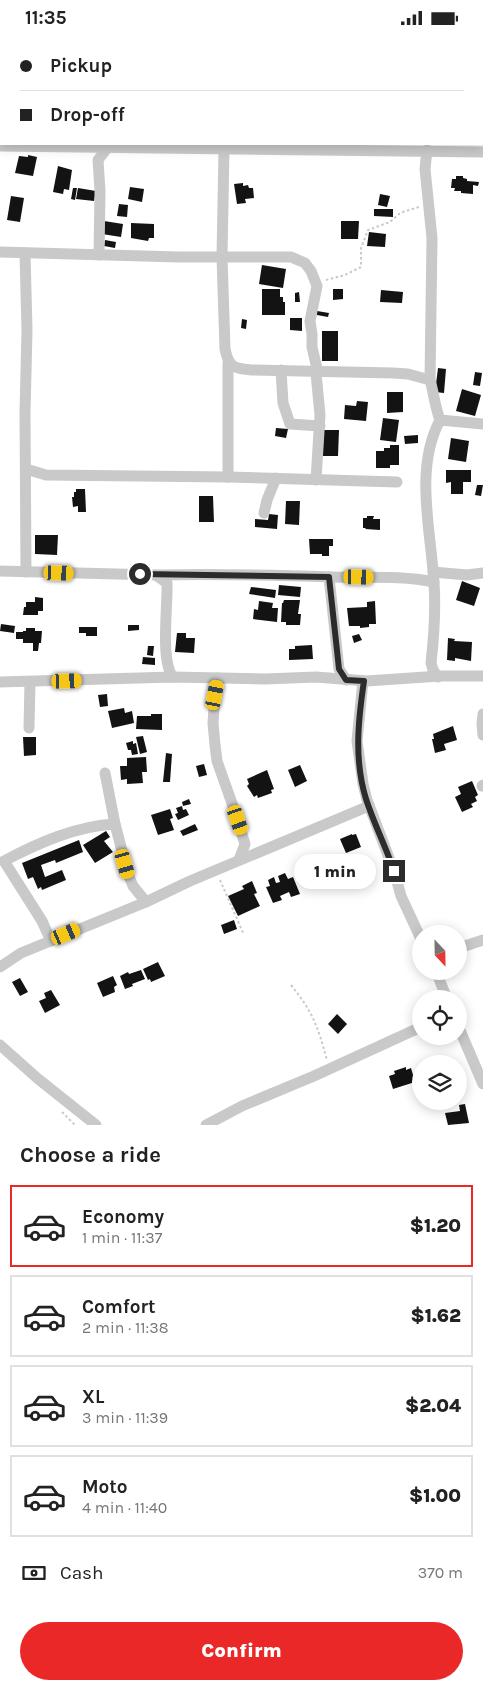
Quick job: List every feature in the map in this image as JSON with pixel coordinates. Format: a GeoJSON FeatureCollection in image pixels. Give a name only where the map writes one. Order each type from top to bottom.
{"type":"FeatureCollection","features":[{"type":"Feature","properties":{"kind":"street"},"geometry":{"type":"LineString","coordinates":[[0,145],[174,146],[224,149],[335,147],[483,152]]}},
{"type":"Feature","properties":{"kind":"street"},"geometry":{"type":"LineString","coordinates":[[99,255],[100,191],[98,160],[108,147]]}},
{"type":"Feature","properties":{"kind":"street"},"geometry":{"type":"LineString","coordinates":[[224,149],[222,257],[225,349],[228,363],[228,477]]}},
{"type":"Feature","properties":{"kind":"street"},"geometry":{"type":"LineString","coordinates":[[427,151],[425,169],[432,237],[430,381],[435,408],[440,420],[429,447],[426,483],[436,613],[431,663],[438,677]]}},
{"type":"Feature","properties":{"kind":"street"},"geometry":{"type":"LineString","coordinates":[[0,252],[291,257],[305,263],[317,285],[310,321],[320,415],[316,480]]}},
{"type":"Feature","properties":{"kind":"street"},"geometry":{"type":"LineString","coordinates":[[25,253],[27,329],[25,413],[26,571]]}},
{"type":"Feature","properties":{"kind":"street"},"geometry":{"type":"LineString","coordinates":[[228,363],[240,369],[317,373],[408,374],[430,381]]}},
{"type":"Feature","properties":{"kind":"street"},"geometry":{"type":"LineString","coordinates":[[280,370],[283,403],[290,424],[320,427]]}},
{"type":"Feature","properties":{"kind":"street"},"geometry":{"type":"LineString","coordinates":[[440,420],[483,424]]}},
{"type":"Feature","properties":{"kind":"street"},"geometry":{"type":"LineString","coordinates":[[26,469],[46,475],[228,477],[397,482]]}},
{"type":"Feature","properties":{"kind":"street"},"geometry":{"type":"LineString","coordinates":[[264,513],[276,478]]}},
{"type":"Feature","properties":{"kind":"street"},"geometry":{"type":"LineString","coordinates":[[0,571],[419,579],[483,573]]}},
{"type":"Feature","properties":{"kind":"street"},"geometry":{"type":"LineString","coordinates":[[156,575],[167,583],[167,667],[173,677]]}},
{"type":"Feature","properties":{"kind":"street"},"geometry":{"type":"LineString","coordinates":[[329,577],[339,669],[346,680]]}},
{"type":"Feature","properties":{"kind":"street"},"geometry":{"type":"LineString","coordinates":[[0,682],[173,677],[264,679],[316,677],[364,681],[483,676]]}},
{"type":"Feature","properties":{"kind":"street"},"geometry":{"type":"LineString","coordinates":[[218,678],[213,723],[215,745],[218,761],[244,839],[245,844],[239,860]]}},
{"type":"Feature","properties":{"kind":"street"},"geometry":{"type":"LineString","coordinates":[[364,681],[357,741],[363,785],[405,906],[415,925]]}},
{"type":"Feature","properties":{"kind":"street"},"geometry":{"type":"LineString","coordinates":[[29,728],[30,682]]}},
{"type":"Feature","properties":{"kind":"street"},"geometry":{"type":"LineString","coordinates":[[483,714],[483,735]]}},
{"type":"Feature","properties":{"kind":"street"},"geometry":{"type":"LineString","coordinates":[[104,773],[128,874],[133,885],[146,902]]}},
{"type":"Feature","properties":{"kind":"street"},"geometry":{"type":"LineString","coordinates":[[0,967],[21,953],[146,902],[239,860],[369,806]]}},
{"type":"Feature","properties":{"kind":"street"},"geometry":{"type":"LineString","coordinates":[[51,941],[42,921],[4,861],[63,835],[99,825],[115,823]]}},
{"type":"Feature","properties":{"kind":"street"},"geometry":{"type":"LineString","coordinates":[[468,945],[483,940]]}},
{"type":"Feature","properties":{"kind":"street"},"geometry":{"type":"LineString","coordinates":[[206,1125],[242,1106],[330,1069],[412,1031]]}},
{"type":"Feature","properties":{"kind":"street"},"geometry":{"type":"LineString","coordinates":[[0,1045],[37,1078],[96,1125]]}},
{"type":"Feature","properties":{"kind":"street"},"geometry":{"type":"LineString","coordinates":[[466,1045],[483,1083]]}},
{"type":"Feature","properties":{"kind":"path"},"geometry":{"type":"LineString","coordinates":[[317,285],[330,278],[345,275],[361,267],[361,248],[368,230],[390,221],[407,210],[429,204]]}},
{"type":"Feature","properties":{"kind":"path"},"geometry":{"type":"LineString","coordinates":[[216,870],[244,935]]}},
{"type":"Feature","properties":{"kind":"path"},"geometry":{"type":"LineString","coordinates":[[291,985],[306,1002],[312,1014],[330,1069]]}},
{"type":"Feature","properties":{"kind":"building"},"geometry":{"type":"Polygon","coordinates":[[[28,155],[37,157],[33,176],[15,173],[19,156],[28,157],[28,155]]]}},
{"type":"Feature","properties":{"kind":"building"},"geometry":{"type":"Polygon","coordinates":[[[58,166],[72,170],[69,190],[64,189],[63,194],[53,192],[58,166]]]}},
{"type":"Feature","properties":{"kind":"building"},"geometry":{"type":"Polygon","coordinates":[[[456,176],[463,176],[467,181],[479,182],[478,186],[473,185],[473,194],[461,193],[461,191],[454,191],[455,188],[451,188],[452,179],[456,179],[456,176]]]}},
{"type":"Feature","properties":{"kind":"building"},"geometry":{"type":"Polygon","coordinates":[[[243,183],[243,186],[248,185],[249,188],[253,188],[254,198],[245,199],[246,203],[237,204],[234,184],[243,183]]]}},
{"type":"Feature","properties":{"kind":"building"},"geometry":{"type":"Polygon","coordinates":[[[130,187],[144,189],[142,202],[128,199],[130,187]]]}},
{"type":"Feature","properties":{"kind":"building"},"geometry":{"type":"Polygon","coordinates":[[[73,188],[77,188],[75,200],[71,199],[73,188]]]}},
{"type":"Feature","properties":{"kind":"building"},"geometry":{"type":"Polygon","coordinates":[[[78,188],[96,191],[94,201],[76,199],[78,188]]]}},
{"type":"Feature","properties":{"kind":"building"},"geometry":{"type":"Polygon","coordinates":[[[380,194],[390,196],[387,207],[378,205],[380,194]]]}},
{"type":"Feature","properties":{"kind":"building"},"geometry":{"type":"Polygon","coordinates":[[[11,196],[24,198],[20,222],[7,220],[11,196]]]}},
{"type":"Feature","properties":{"kind":"building"},"geometry":{"type":"Polygon","coordinates":[[[119,204],[128,205],[127,217],[117,216],[119,204]]]}},
{"type":"Feature","properties":{"kind":"building"},"geometry":{"type":"Polygon","coordinates":[[[374,209],[393,209],[393,217],[374,216],[374,209]]]}},
{"type":"Feature","properties":{"kind":"building"},"geometry":{"type":"Polygon","coordinates":[[[104,221],[123,224],[121,237],[102,234],[104,221]]]}},
{"type":"Feature","properties":{"kind":"building"},"geometry":{"type":"Polygon","coordinates":[[[341,221],[359,221],[358,239],[341,239],[341,221]]]}},
{"type":"Feature","properties":{"kind":"building"},"geometry":{"type":"Polygon","coordinates":[[[131,223],[154,224],[154,238],[149,238],[148,241],[131,238],[131,223]]]}},
{"type":"Feature","properties":{"kind":"building"},"geometry":{"type":"Polygon","coordinates":[[[369,232],[386,234],[385,247],[367,246],[369,232]]]}},
{"type":"Feature","properties":{"kind":"building"},"geometry":{"type":"Polygon","coordinates":[[[105,240],[116,242],[115,248],[104,246],[105,240]]]}},
{"type":"Feature","properties":{"kind":"building"},"geometry":{"type":"Polygon","coordinates":[[[262,265],[286,269],[283,288],[259,284],[262,265]]]}},
{"type":"Feature","properties":{"kind":"building"},"geometry":{"type":"Polygon","coordinates":[[[262,289],[280,289],[280,297],[283,297],[283,302],[285,302],[285,315],[262,315],[262,289]]]}},
{"type":"Feature","properties":{"kind":"building"},"geometry":{"type":"Polygon","coordinates":[[[333,289],[343,289],[343,299],[333,300],[333,289]]]}},
{"type":"Feature","properties":{"kind":"building"},"geometry":{"type":"Polygon","coordinates":[[[381,290],[403,292],[402,303],[380,302],[381,290]]]}},
{"type":"Feature","properties":{"kind":"building"},"geometry":{"type":"Polygon","coordinates":[[[299,292],[300,302],[295,302],[295,293],[299,292]]]}},
{"type":"Feature","properties":{"kind":"building"},"geometry":{"type":"Polygon","coordinates":[[[317,311],[329,313],[328,317],[317,315],[317,311]]]}},
{"type":"Feature","properties":{"kind":"building"},"geometry":{"type":"Polygon","coordinates":[[[290,318],[302,318],[302,331],[290,330],[290,318]]]}},
{"type":"Feature","properties":{"kind":"building"},"geometry":{"type":"Polygon","coordinates":[[[242,319],[247,320],[246,329],[241,328],[242,319]]]}},
{"type":"Feature","properties":{"kind":"building"},"geometry":{"type":"Polygon","coordinates":[[[322,331],[338,331],[338,361],[322,361],[322,331]]]}},
{"type":"Feature","properties":{"kind":"building"},"geometry":{"type":"Polygon","coordinates":[[[438,368],[446,369],[444,393],[435,392],[438,368]]]}},
{"type":"Feature","properties":{"kind":"building"},"geometry":{"type":"Polygon","coordinates":[[[475,372],[482,373],[480,386],[473,385],[475,372]]]}},
{"type":"Feature","properties":{"kind":"building"},"geometry":{"type":"Polygon","coordinates":[[[462,389],[481,395],[475,416],[456,411],[462,389]]]}},
{"type":"Feature","properties":{"kind":"building"},"geometry":{"type":"Polygon","coordinates":[[[387,392],[403,392],[403,412],[387,413],[387,392]]]}},
{"type":"Feature","properties":{"kind":"building"},"geometry":{"type":"Polygon","coordinates":[[[357,401],[368,402],[366,421],[344,419],[345,405],[356,406],[357,401]]]}},
{"type":"Feature","properties":{"kind":"building"},"geometry":{"type":"Polygon","coordinates":[[[383,418],[399,420],[396,442],[380,440],[383,418]]]}},
{"type":"Feature","properties":{"kind":"building"},"geometry":{"type":"Polygon","coordinates":[[[276,428],[288,429],[286,438],[275,436],[276,428]]]}},
{"type":"Feature","properties":{"kind":"building"},"geometry":{"type":"Polygon","coordinates":[[[323,430],[339,430],[338,456],[323,456],[323,430]]]}},
{"type":"Feature","properties":{"kind":"building"},"geometry":{"type":"Polygon","coordinates":[[[418,435],[418,443],[405,444],[404,436],[418,435]]]}},
{"type":"Feature","properties":{"kind":"building"},"geometry":{"type":"Polygon","coordinates":[[[451,438],[469,441],[466,462],[448,459],[451,438]]]}},
{"type":"Feature","properties":{"kind":"building"},"geometry":{"type":"Polygon","coordinates":[[[390,445],[399,445],[399,465],[390,465],[390,468],[376,468],[376,451],[384,451],[384,448],[390,448],[390,445]]]}},
{"type":"Feature","properties":{"kind":"building"},"geometry":{"type":"Polygon","coordinates":[[[446,470],[471,470],[471,482],[463,482],[463,494],[451,494],[451,482],[446,483],[446,470]]]}},
{"type":"Feature","properties":{"kind":"building"},"geometry":{"type":"Polygon","coordinates":[[[477,485],[483,485],[481,496],[475,495],[477,485]]]}},
{"type":"Feature","properties":{"kind":"building"},"geometry":{"type":"Polygon","coordinates":[[[76,489],[85,489],[86,512],[78,512],[78,506],[73,507],[72,497],[74,497],[76,489]]]}},
{"type":"Feature","properties":{"kind":"building"},"geometry":{"type":"Polygon","coordinates":[[[199,496],[213,496],[214,522],[199,522],[199,496]]]}},
{"type":"Feature","properties":{"kind":"building"},"geometry":{"type":"Polygon","coordinates":[[[286,501],[300,501],[299,525],[285,524],[286,501]]]}},
{"type":"Feature","properties":{"kind":"building"},"geometry":{"type":"Polygon","coordinates":[[[269,514],[278,515],[277,529],[255,527],[255,519],[268,520],[269,514]]]}},
{"type":"Feature","properties":{"kind":"building"},"geometry":{"type":"Polygon","coordinates":[[[367,516],[374,516],[373,519],[380,519],[380,530],[363,528],[363,518],[367,518],[367,516]]]}},
{"type":"Feature","properties":{"kind":"building"},"geometry":{"type":"Polygon","coordinates":[[[35,535],[58,535],[57,555],[35,554],[35,535]]]}},
{"type":"Feature","properties":{"kind":"building"},"geometry":{"type":"Polygon","coordinates":[[[309,539],[333,539],[333,546],[329,546],[329,556],[310,554],[309,539]]]}},
{"type":"Feature","properties":{"kind":"building"},"geometry":{"type":"Polygon","coordinates":[[[462,581],[480,588],[474,606],[456,600],[462,581]]]}},
{"type":"Feature","properties":{"kind":"building"},"geometry":{"type":"Polygon","coordinates":[[[279,585],[301,587],[300,597],[278,595],[279,585]]]}},
{"type":"Feature","properties":{"kind":"building"},"geometry":{"type":"Polygon","coordinates":[[[251,587],[276,590],[275,598],[249,594],[251,587]]]}},
{"type":"Feature","properties":{"kind":"building"},"geometry":{"type":"Polygon","coordinates":[[[35,597],[43,598],[43,611],[38,611],[38,615],[23,615],[26,602],[35,602],[35,597]]]}},
{"type":"Feature","properties":{"kind":"building"},"geometry":{"type":"Polygon","coordinates":[[[284,600],[300,600],[298,614],[301,614],[300,625],[286,625],[286,622],[281,622],[282,603],[284,600]]]}},
{"type":"Feature","properties":{"kind":"building"},"geometry":{"type":"Polygon","coordinates":[[[259,601],[273,603],[272,608],[278,608],[277,622],[253,619],[254,609],[258,610],[259,601]]]}},
{"type":"Feature","properties":{"kind":"building"},"geometry":{"type":"Polygon","coordinates":[[[375,601],[376,624],[369,624],[369,627],[360,628],[360,626],[349,626],[347,608],[367,607],[367,602],[375,601]]]}},
{"type":"Feature","properties":{"kind":"building"},"geometry":{"type":"Polygon","coordinates":[[[1,624],[15,626],[14,633],[0,631],[1,624]]]}},
{"type":"Feature","properties":{"kind":"building"},"geometry":{"type":"Polygon","coordinates":[[[128,625],[139,625],[139,630],[128,631],[128,625]]]}},
{"type":"Feature","properties":{"kind":"building"},"geometry":{"type":"Polygon","coordinates":[[[79,627],[97,627],[97,636],[86,636],[86,633],[79,633],[79,627]]]}},
{"type":"Feature","properties":{"kind":"building"},"geometry":{"type":"Polygon","coordinates":[[[26,628],[35,628],[35,631],[42,631],[38,651],[33,651],[33,643],[23,643],[23,639],[16,639],[16,632],[26,631],[26,628]]]}},
{"type":"Feature","properties":{"kind":"building"},"geometry":{"type":"Polygon","coordinates":[[[177,633],[186,633],[186,638],[195,638],[194,653],[175,652],[177,633]]]}},
{"type":"Feature","properties":{"kind":"building"},"geometry":{"type":"Polygon","coordinates":[[[359,634],[362,640],[354,643],[352,636],[359,634]]]}},
{"type":"Feature","properties":{"kind":"building"},"geometry":{"type":"Polygon","coordinates":[[[448,638],[455,639],[454,641],[472,642],[471,661],[455,658],[455,661],[447,660],[448,638]]]}},
{"type":"Feature","properties":{"kind":"building"},"geometry":{"type":"Polygon","coordinates":[[[312,645],[313,659],[289,660],[289,649],[295,649],[295,646],[312,645]]]}},
{"type":"Feature","properties":{"kind":"building"},"geometry":{"type":"Polygon","coordinates":[[[148,646],[154,646],[153,656],[147,655],[148,646]]]}},
{"type":"Feature","properties":{"kind":"building"},"geometry":{"type":"Polygon","coordinates":[[[143,657],[155,658],[155,665],[142,664],[143,657]]]}},
{"type":"Feature","properties":{"kind":"building"},"geometry":{"type":"Polygon","coordinates":[[[107,694],[108,706],[100,707],[98,695],[107,694]]]}},
{"type":"Feature","properties":{"kind":"building"},"geometry":{"type":"Polygon","coordinates":[[[124,708],[125,713],[132,711],[134,723],[112,728],[108,711],[124,708]]]}},
{"type":"Feature","properties":{"kind":"building"},"geometry":{"type":"Polygon","coordinates":[[[151,714],[162,714],[162,730],[136,729],[137,716],[151,716],[151,714]]]}},
{"type":"Feature","properties":{"kind":"building"},"geometry":{"type":"Polygon","coordinates":[[[453,726],[457,740],[444,744],[446,750],[435,753],[432,739],[434,739],[433,734],[453,726]]]}},
{"type":"Feature","properties":{"kind":"building"},"geometry":{"type":"Polygon","coordinates":[[[143,736],[147,752],[140,754],[136,737],[143,736]]]}},
{"type":"Feature","properties":{"kind":"building"},"geometry":{"type":"Polygon","coordinates":[[[23,737],[36,737],[36,755],[24,756],[23,737]]]}},
{"type":"Feature","properties":{"kind":"building"},"geometry":{"type":"Polygon","coordinates":[[[133,741],[133,744],[136,743],[138,754],[132,755],[126,743],[133,741]]]}},
{"type":"Feature","properties":{"kind":"building"},"geometry":{"type":"Polygon","coordinates":[[[166,753],[172,754],[170,782],[163,782],[166,753]]]}},
{"type":"Feature","properties":{"kind":"building"},"geometry":{"type":"Polygon","coordinates":[[[146,757],[147,772],[142,772],[143,783],[127,784],[127,779],[121,780],[120,766],[127,766],[127,758],[146,757]]]}},
{"type":"Feature","properties":{"kind":"building"},"geometry":{"type":"Polygon","coordinates":[[[204,764],[207,775],[199,777],[196,766],[204,764]]]}},
{"type":"Feature","properties":{"kind":"building"},"geometry":{"type":"Polygon","coordinates":[[[300,765],[307,781],[295,787],[288,770],[300,765]]]}},
{"type":"Feature","properties":{"kind":"building"},"geometry":{"type":"Polygon","coordinates":[[[267,770],[274,789],[271,790],[272,793],[258,798],[257,795],[254,797],[247,786],[249,784],[247,779],[267,770]]]}},
{"type":"Feature","properties":{"kind":"building"},"geometry":{"type":"Polygon","coordinates":[[[472,781],[478,795],[475,797],[477,801],[471,804],[473,807],[462,812],[455,797],[461,794],[458,787],[472,781]]]}},
{"type":"Feature","properties":{"kind":"building"},"geometry":{"type":"Polygon","coordinates":[[[189,799],[191,804],[183,806],[182,802],[189,799]]]}},
{"type":"Feature","properties":{"kind":"building"},"geometry":{"type":"Polygon","coordinates":[[[182,806],[183,810],[186,809],[189,815],[178,820],[175,814],[178,813],[176,808],[182,806]]]}},
{"type":"Feature","properties":{"kind":"building"},"geometry":{"type":"Polygon","coordinates":[[[170,809],[173,818],[170,819],[174,830],[158,835],[151,815],[170,809]]]}},
{"type":"Feature","properties":{"kind":"building"},"geometry":{"type":"Polygon","coordinates":[[[195,824],[198,830],[183,836],[180,831],[195,824]]]}},
{"type":"Feature","properties":{"kind":"building"},"geometry":{"type":"Polygon","coordinates":[[[106,831],[110,837],[104,841],[113,852],[95,863],[83,845],[106,831]]]}},
{"type":"Feature","properties":{"kind":"building"},"geometry":{"type":"Polygon","coordinates":[[[356,834],[361,847],[346,853],[340,839],[356,834]]]}},
{"type":"Feature","properties":{"kind":"building"},"geometry":{"type":"Polygon","coordinates":[[[79,840],[83,852],[56,863],[55,860],[41,865],[45,877],[62,870],[66,880],[42,890],[41,887],[38,889],[33,877],[28,879],[22,863],[79,840]]]}},
{"type":"Feature","properties":{"kind":"building"},"geometry":{"type":"Polygon","coordinates":[[[285,873],[288,879],[293,877],[300,894],[291,897],[289,892],[280,896],[282,900],[273,903],[266,887],[270,886],[268,880],[274,877],[276,883],[280,882],[278,876],[285,873]]]}},
{"type":"Feature","properties":{"kind":"building"},"geometry":{"type":"Polygon","coordinates":[[[252,881],[257,893],[254,894],[260,906],[238,916],[228,896],[244,889],[242,886],[252,881]]]}},
{"type":"Feature","properties":{"kind":"building"},"geometry":{"type":"Polygon","coordinates":[[[234,920],[237,929],[224,934],[221,925],[234,920]]]}},
{"type":"Feature","properties":{"kind":"building"},"geometry":{"type":"Polygon","coordinates":[[[158,962],[165,976],[151,982],[150,979],[148,980],[143,969],[158,962]]]}},
{"type":"Feature","properties":{"kind":"building"},"geometry":{"type":"Polygon","coordinates":[[[141,970],[145,979],[125,989],[120,976],[128,972],[129,974],[141,970]]]}},
{"type":"Feature","properties":{"kind":"building"},"geometry":{"type":"Polygon","coordinates":[[[113,976],[117,985],[114,987],[115,992],[103,997],[97,983],[113,976]]]}},
{"type":"Feature","properties":{"kind":"building"},"geometry":{"type":"Polygon","coordinates":[[[20,978],[28,992],[20,996],[12,982],[20,978]]]}},
{"type":"Feature","properties":{"kind":"building"},"geometry":{"type":"Polygon","coordinates":[[[51,990],[60,1005],[45,1013],[39,1001],[46,998],[44,993],[51,990]]]}},
{"type":"Feature","properties":{"kind":"building"},"geometry":{"type":"Polygon","coordinates":[[[337,1014],[347,1024],[338,1034],[328,1024],[337,1014]]]}},
{"type":"Feature","properties":{"kind":"building"},"geometry":{"type":"Polygon","coordinates":[[[406,1067],[406,1070],[411,1068],[412,1083],[393,1089],[389,1076],[395,1074],[394,1071],[406,1067]]]}},
{"type":"Feature","properties":{"kind":"building"},"geometry":{"type":"Polygon","coordinates":[[[466,1110],[469,1123],[448,1125],[445,1113],[466,1110]]]}},
{"type":"Feature","properties":{"kind":"route"},"geometry":{"type":"LineString","coordinates":[[140,574],[329,577],[339,669],[346,680],[364,681],[357,741],[366,800],[394,871]]}}]}
